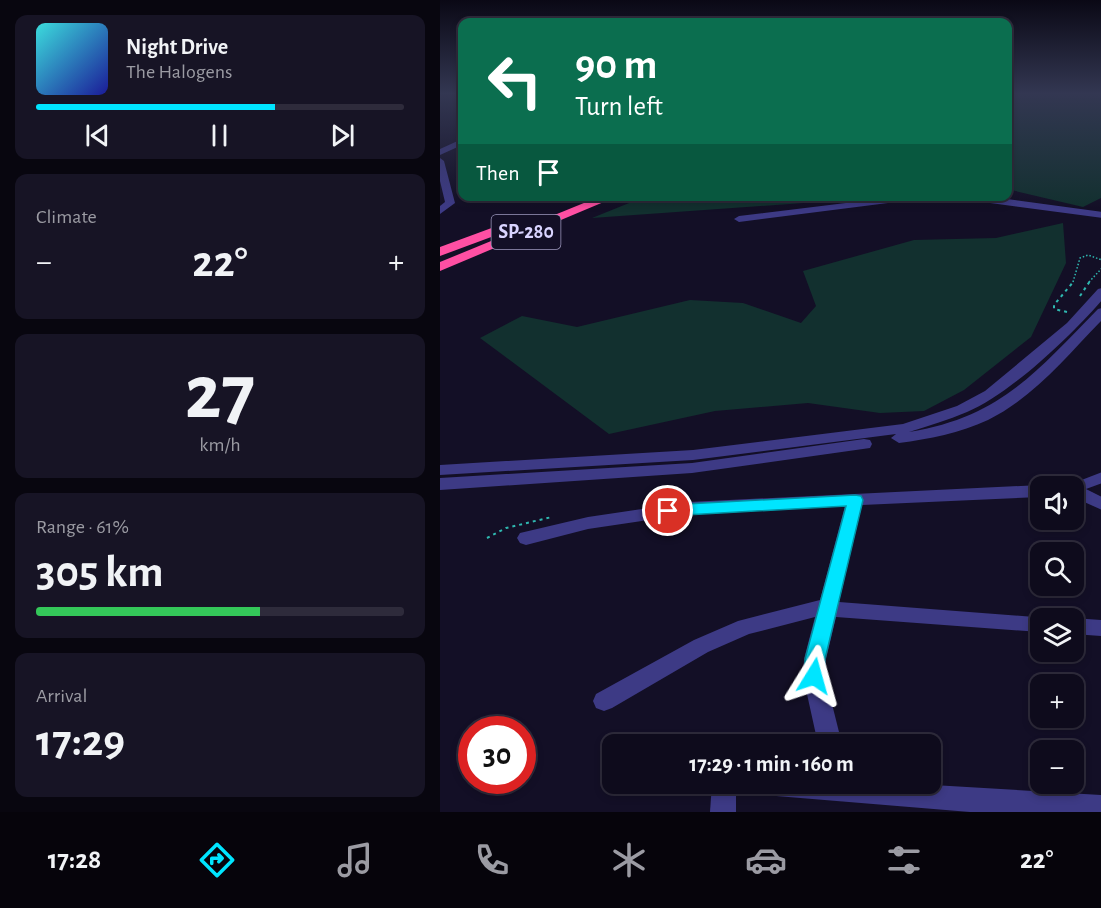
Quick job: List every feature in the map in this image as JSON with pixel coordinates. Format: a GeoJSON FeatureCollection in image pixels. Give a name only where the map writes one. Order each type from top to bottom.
{"type":"FeatureCollection","features":[{"type":"Feature","properties":{"kind":"highway","name":"SP-280"},"geometry":{"type":"LineString","coordinates":[[440,252],[569,201]]}},
{"type":"Feature","properties":{"kind":"highway","name":"SP-280"},"geometry":{"type":"LineString","coordinates":[[440,267],[600,201]]}},
{"type":"Feature","properties":{"kind":"street"},"geometry":{"type":"LineString","coordinates":[[440,152],[458,143]]}},
{"type":"Feature","properties":{"kind":"street"},"geometry":{"type":"LineString","coordinates":[[440,160],[450,204],[440,210]]}},
{"type":"Feature","properties":{"kind":"street"},"geometry":{"type":"LineString","coordinates":[[739,219],[891,201]]}},
{"type":"Feature","properties":{"kind":"street"},"geometry":{"type":"LineString","coordinates":[[1006,201],[1102,215]]}},
{"type":"Feature","properties":{"kind":"street"},"geometry":{"type":"LineString","coordinates":[[440,471],[693,455],[905,428],[962,410],[990,393],[1072,326],[1102,292]]}},
{"type":"Feature","properties":{"kind":"street"},"geometry":{"type":"LineString","coordinates":[[440,484],[692,468],[813,453],[937,432],[982,417],[996,409],[1067,351],[1102,312]]}},
{"type":"Feature","properties":{"kind":"street"},"geometry":{"type":"LineString","coordinates":[[1084,484],[1102,477]]}},
{"type":"Feature","properties":{"kind":"street"},"geometry":{"type":"LineString","coordinates":[[526,538],[588,524],[689,508],[1030,491]]}},
{"type":"Feature","properties":{"kind":"street"},"geometry":{"type":"LineString","coordinates":[[1084,495],[1102,504]]}},
{"type":"Feature","properties":{"kind":"street"},"geometry":{"type":"LineString","coordinates":[[828,734],[814,676],[815,659],[855,500]]}},
{"type":"Feature","properties":{"kind":"street"},"geometry":{"type":"LineString","coordinates":[[604,701],[701,646],[745,627],[819,608],[1030,623]]}},
{"type":"Feature","properties":{"kind":"street"},"geometry":{"type":"LineString","coordinates":[[1084,627],[1102,628]]}},
{"type":"Feature","properties":{"kind":"street"},"geometry":{"type":"LineString","coordinates":[[723,812],[724,794]]}},
{"type":"Feature","properties":{"kind":"street"},"geometry":{"type":"LineString","coordinates":[[881,794],[935,805],[1102,807]]}},
{"type":"Feature","properties":{"kind":"path"},"geometry":{"type":"LineString","coordinates":[[1072,310],[1061,312],[1055,309],[1054,305],[1072,287],[1080,268],[1080,258],[1088,255],[1102,260]]}},
{"type":"Feature","properties":{"kind":"path"},"geometry":{"type":"LineString","coordinates":[[1080,297],[1092,277],[1102,268]]}},
{"type":"Feature","properties":{"kind":"green space"},"geometry":{"type":"Polygon","coordinates":[[[1012,132],[1101,132],[1101,198],[1083,207],[1012,190],[1012,132]]]}},
{"type":"Feature","properties":{"kind":"green space"},"geometry":{"type":"Polygon","coordinates":[[[634,201],[831,201],[592,218],[634,201]]]}},
{"type":"Feature","properties":{"kind":"green space"},"geometry":{"type":"Polygon","coordinates":[[[1063,223],[1066,263],[1031,337],[964,390],[924,411],[880,413],[808,403],[715,411],[609,434],[480,338],[522,316],[577,327],[690,300],[743,303],[801,323],[816,306],[803,271],[914,240],[996,238],[1063,223]]]}},
{"type":"Feature","properties":{"kind":"route"},"geometry":{"type":"LineString","coordinates":[[668,511],[855,500],[815,659],[814,676]]}}]}
